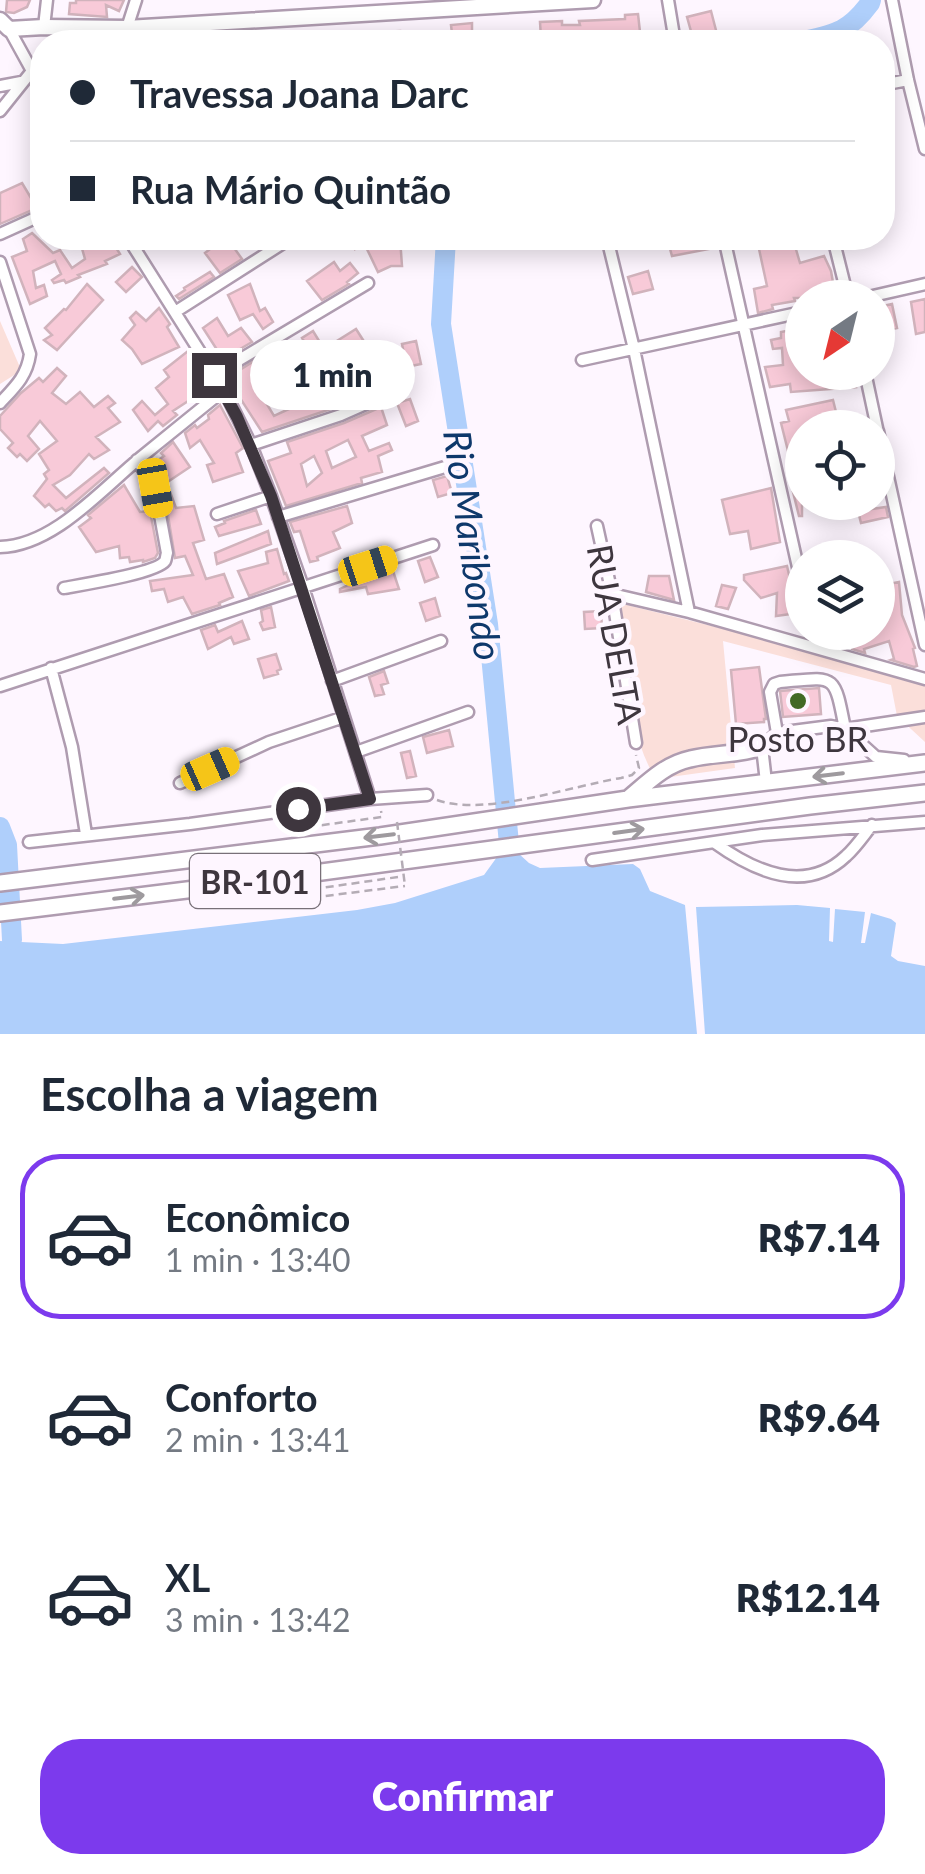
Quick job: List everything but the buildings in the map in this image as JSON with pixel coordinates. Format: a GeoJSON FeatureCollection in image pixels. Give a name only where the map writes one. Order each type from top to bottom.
{"type":"FeatureCollection","features":[{"type":"Feature","properties":{"kind":"highway"},"geometry":{"type":"LineString","coordinates":[[628,799],[662,772],[688,759],[762,747]]}},
{"type":"Feature","properties":{"kind":"highway","name":"BR-101"},"geometry":{"type":"LineString","coordinates":[[0,883],[925,762]]}},
{"type":"Feature","properties":{"kind":"highway","name":"BR-101"},"geometry":{"type":"LineString","coordinates":[[0,914],[925,792]]}},
{"type":"Feature","properties":{"kind":"main road"},"geometry":{"type":"LineString","coordinates":[[4,25],[127,28],[593,0]]}},
{"type":"Feature","properties":{"kind":"street"},"geometry":{"type":"LineString","coordinates":[[44,27],[47,0]]}},
{"type":"Feature","properties":{"kind":"street"},"geometry":{"type":"LineString","coordinates":[[127,28],[136,0]]}},
{"type":"Feature","properties":{"kind":"street"},"geometry":{"type":"LineString","coordinates":[[668,0],[674,30]]}},
{"type":"Feature","properties":{"kind":"street"},"geometry":{"type":"LineString","coordinates":[[892,0],[925,149]]}},
{"type":"Feature","properties":{"kind":"street"},"geometry":{"type":"LineString","coordinates":[[4,25],[30,68]]}},
{"type":"Feature","properties":{"kind":"street"},"geometry":{"type":"LineString","coordinates":[[0,111],[30,73]]}},
{"type":"Feature","properties":{"kind":"street"},"geometry":{"type":"LineString","coordinates":[[895,82],[908,80]]}},
{"type":"Feature","properties":{"kind":"street"},"geometry":{"type":"LineString","coordinates":[[0,86],[22,82]]}},
{"type":"Feature","properties":{"kind":"street"},"geometry":{"type":"LineString","coordinates":[[0,234],[30,220]]}},
{"type":"Feature","properties":{"kind":"street"},"geometry":{"type":"LineString","coordinates":[[136,250],[224,390],[251,446],[303,587],[370,799]]}},
{"type":"Feature","properties":{"kind":"street"},"geometry":{"type":"LineString","coordinates":[[175,312],[272,250]]}},
{"type":"Feature","properties":{"kind":"street"},"geometry":{"type":"LineString","coordinates":[[610,250],[689,612]]}},
{"type":"Feature","properties":{"kind":"street"},"geometry":{"type":"LineString","coordinates":[[727,250],[792,540]]}},
{"type":"Feature","properties":{"kind":"street"},"geometry":{"type":"LineString","coordinates":[[836,250],[844,280]]}},
{"type":"Feature","properties":{"kind":"street"},"geometry":{"type":"LineString","coordinates":[[0,262],[30,354],[28,369],[0,403]]}},
{"type":"Feature","properties":{"kind":"street"},"geometry":{"type":"LineString","coordinates":[[214,375],[368,283]]}},
{"type":"Feature","properties":{"kind":"street"},"geometry":{"type":"LineString","coordinates":[[895,291],[925,284]]}},
{"type":"Feature","properties":{"kind":"street"},"geometry":{"type":"LineString","coordinates":[[582,360],[785,316]]}},
{"type":"Feature","properties":{"kind":"street"},"geometry":{"type":"LineString","coordinates":[[251,446],[342,415],[402,388]]}},
{"type":"Feature","properties":{"kind":"street"},"geometry":{"type":"LineString","coordinates":[[0,547],[18,547],[50,531],[224,390]]}},
{"type":"Feature","properties":{"kind":"street"},"geometry":{"type":"LineString","coordinates":[[64,588],[117,579],[165,561],[155,488],[137,460]]}},
{"type":"Feature","properties":{"kind":"street"},"geometry":{"type":"LineString","coordinates":[[278,517],[445,468]]}},
{"type":"Feature","properties":{"kind":"street"},"geometry":{"type":"LineString","coordinates":[[218,514],[271,496]]}},
{"type":"Feature","properties":{"kind":"street"},"geometry":{"type":"LineString","coordinates":[[895,510],[925,645]]}},
{"type":"Feature","properties":{"kind":"street","name":"RUA DELTA"},"geometry":{"type":"LineString","coordinates":[[597,526],[636,743]]}},
{"type":"Feature","properties":{"kind":"street"},"geometry":{"type":"LineString","coordinates":[[0,686],[433,545]]}},
{"type":"Feature","properties":{"kind":"street"},"geometry":{"type":"LineString","coordinates":[[612,594],[785,638]]}},
{"type":"Feature","properties":{"kind":"street"},"geometry":{"type":"LineString","coordinates":[[332,682],[441,640]]}},
{"type":"Feature","properties":{"kind":"street"},"geometry":{"type":"LineString","coordinates":[[829,650],[925,679]]}},
{"type":"Feature","properties":{"kind":"street"},"geometry":{"type":"LineString","coordinates":[[51,668],[72,748],[86,834]]}},
{"type":"Feature","properties":{"kind":"street"},"geometry":{"type":"LineString","coordinates":[[777,733],[771,688],[780,682],[822,678],[838,690],[846,729],[876,757],[925,762]]}},
{"type":"Feature","properties":{"kind":"street"},"geometry":{"type":"LineString","coordinates":[[356,752],[468,712]]}},
{"type":"Feature","properties":{"kind":"street"},"geometry":{"type":"LineString","coordinates":[[180,782],[269,742],[344,717]]}},
{"type":"Feature","properties":{"kind":"street"},"geometry":{"type":"LineString","coordinates":[[766,782],[762,747],[777,733],[832,726],[846,729],[925,717]]}},
{"type":"Feature","properties":{"kind":"street"},"geometry":{"type":"LineString","coordinates":[[30,842],[427,795]]}},
{"type":"Feature","properties":{"kind":"street"},"geometry":{"type":"LineString","coordinates":[[592,860],[762,835],[925,822]]}},
{"type":"Feature","properties":{"kind":"street"},"geometry":{"type":"LineString","coordinates":[[715,844],[743,863],[775,874],[801,876],[822,873],[845,858],[873,824]]}},
{"type":"Feature","properties":{"kind":"path"},"geometry":{"type":"LineString","coordinates":[[427,795],[462,806],[527,798],[632,775],[639,768],[636,743]]}},
{"type":"Feature","properties":{"kind":"path"},"geometry":{"type":"LineString","coordinates":[[302,834],[301,828],[382,817]]}},
{"type":"Feature","properties":{"kind":"path"},"geometry":{"type":"LineString","coordinates":[[396,822],[404,886],[309,898],[307,890],[398,877]]}},
{"type":"Feature","properties":{"kind":"shaded area"},"geometry":{"type":"Polygon","coordinates":[[[0,321],[19,372],[0,384],[0,321]]]}},
{"type":"Feature","properties":{"kind":"shaded area"},"geometry":{"type":"Polygon","coordinates":[[[619,603],[785,644],[785,650],[808,650],[925,683],[925,742],[897,716],[891,685],[723,641],[735,768],[656,779],[639,740],[619,603]]]}},
{"type":"Feature","properties":{"kind":"water"},"geometry":{"type":"Polygon","coordinates":[[[518,853],[540,868],[633,864],[640,869],[650,891],[685,905],[697,1034],[0,1034],[0,941],[63,944],[357,910],[395,903],[484,875],[497,857],[518,853]]]}},
{"type":"Feature","properties":{"kind":"water"},"geometry":{"type":"Polygon","coordinates":[[[696,907],[830,908],[829,941],[833,942],[835,909],[865,912],[861,943],[865,943],[871,913],[896,923],[891,956],[925,966],[925,1034],[705,1034],[696,907]]]}},
{"type":"Feature","properties":{"kind":"pier"},"geometry":{"type":"Polygon","coordinates":[[[686,900],[694,946],[691,905],[703,1034],[698,1034],[686,900]]]}},
{"type":"Feature","properties":{"kind":"waterway","name":"Rio Maribondo"},"geometry":{"type":"LineString","coordinates":[[839,30],[862,13],[871,0]]}},
{"type":"Feature","properties":{"kind":"waterway","name":"Rio Maribondo"},"geometry":{"type":"LineString","coordinates":[[445,250],[441,324],[488,624],[510,854]]}},
{"type":"Feature","properties":{"kind":"waterway"},"geometry":{"type":"LineString","coordinates":[[0,827],[7,845],[12,940]]}},
{"type":"Feature","properties":{"kind":"place","name":"Posto BR"},"geometry":{"type":"Point","coordinates":[798,701]}},
{"type":"Feature","properties":{"kind":"route"},"geometry":{"type":"LineString","coordinates":[[214,375],[251,446],[271,496],[370,799],[298,809]]}}]}
